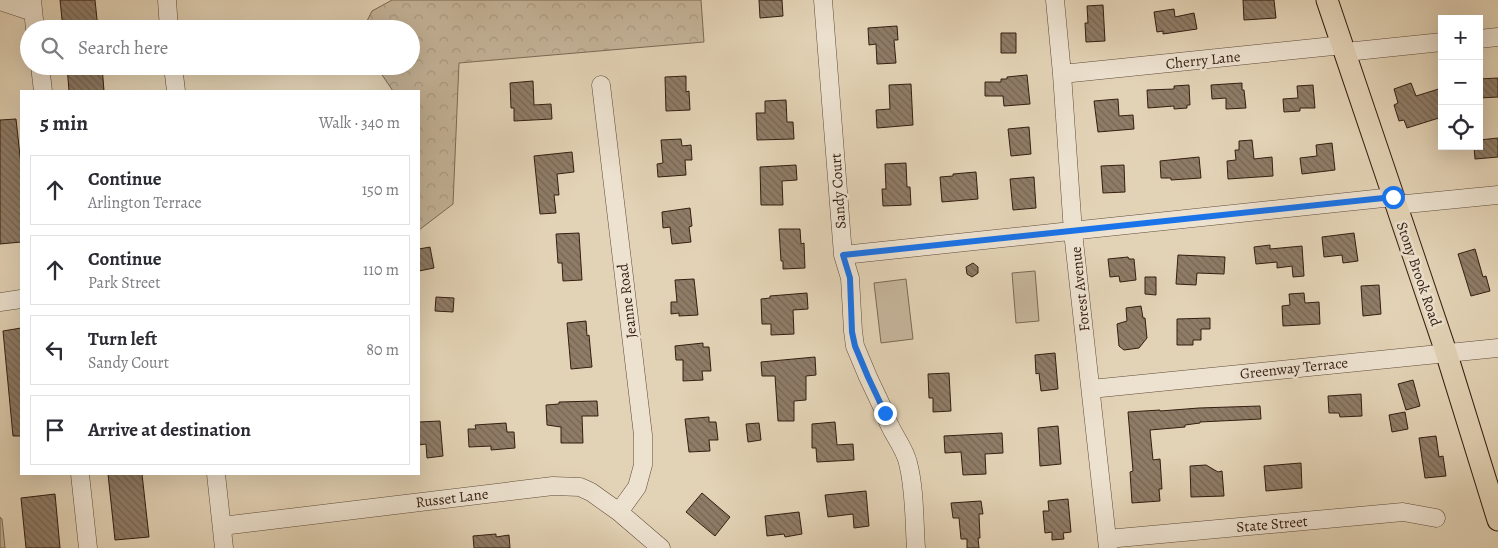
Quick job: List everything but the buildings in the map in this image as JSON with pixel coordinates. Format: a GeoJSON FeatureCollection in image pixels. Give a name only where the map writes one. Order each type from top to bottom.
{"type":"FeatureCollection","features":[{"type":"Feature","properties":{"kind":"main road","name":"Stony Brook Road"},"geometry":{"type":"LineString","coordinates":[[1327,0],[1446,352],[1497,511]]}},
{"type":"Feature","properties":{"kind":"street"},"geometry":{"type":"LineString","coordinates":[[167,0],[169,20]]}},
{"type":"Feature","properties":{"kind":"street","name":"Sandy Court"},"geometry":{"type":"LineString","coordinates":[[823,0],[843,255],[850,278],[852,332],[855,346],[868,377],[886,419],[899,440],[908,464],[916,548]]}},
{"type":"Feature","properties":{"kind":"street","name":"Forest Avenue"},"geometry":{"type":"LineString","coordinates":[[1055,0],[1073,232],[1108,544]]}},
{"type":"Feature","properties":{"kind":"street"},"geometry":{"type":"LineString","coordinates":[[0,1],[33,13]]}},
{"type":"Feature","properties":{"kind":"street"},"geometry":{"type":"LineString","coordinates":[[1483,39],[1498,37]]}},
{"type":"Feature","properties":{"kind":"street","name":"Cherry Lane"},"geometry":{"type":"LineString","coordinates":[[1062,74],[1438,42]]}},
{"type":"Feature","properties":{"kind":"street"},"geometry":{"type":"LineString","coordinates":[[41,75],[43,90]]}},
{"type":"Feature","properties":{"kind":"street"},"geometry":{"type":"LineString","coordinates":[[174,75],[176,90]]}},
{"type":"Feature","properties":{"kind":"street","name":"Jeanne Road"},"geometry":{"type":"LineString","coordinates":[[601,85],[643,435],[643,465],[637,488],[620,512]]}},
{"type":"Feature","properties":{"kind":"street"},"geometry":{"type":"LineString","coordinates":[[843,255],[1073,232],[1203,216],[1498,195]]}},
{"type":"Feature","properties":{"kind":"street"},"geometry":{"type":"LineString","coordinates":[[0,302],[20,299]]}},
{"type":"Feature","properties":{"kind":"street","name":"Greenway Terrace"},"geometry":{"type":"LineString","coordinates":[[1091,389],[1498,348]]}},
{"type":"Feature","properties":{"kind":"street"},"geometry":{"type":"LineString","coordinates":[[80,475],[88,548]]}},
{"type":"Feature","properties":{"kind":"street"},"geometry":{"type":"LineString","coordinates":[[216,475],[224,548]]}},
{"type":"Feature","properties":{"kind":"street","name":"Russet Lane"},"geometry":{"type":"LineString","coordinates":[[222,526],[553,486],[580,487],[620,512],[661,548]]}},
{"type":"Feature","properties":{"kind":"street","name":"State Street"},"geometry":{"type":"LineString","coordinates":[[1108,544],[1403,512],[1436,518]]}},
{"type":"Feature","properties":{"kind":"green space"},"geometry":{"type":"Polygon","coordinates":[[[392,0],[701,0],[704,42],[459,63],[453,204],[420,229],[420,90],[392,90],[382,75],[420,75],[420,20],[368,20],[372,11],[392,0]]]}},
{"type":"Feature","properties":{"kind":"green space"},"geometry":{"type":"Polygon","coordinates":[[[1035,271],[1039,321],[1016,323],[1012,273],[1035,271]]]}},
{"type":"Feature","properties":{"kind":"green space"},"geometry":{"type":"Polygon","coordinates":[[[906,279],[913,339],[881,343],[874,283],[906,279]]]}},
{"type":"Feature","properties":{"kind":"green space"},"geometry":{"type":"Polygon","coordinates":[[[0,517],[2,519],[5,548],[0,548],[0,517]]]}},
{"type":"Feature","properties":{"kind":"route"},"geometry":{"type":"LineString","coordinates":[[885,413],[855,346],[852,332],[853,316],[850,278],[843,255],[1393,197]]}}]}
